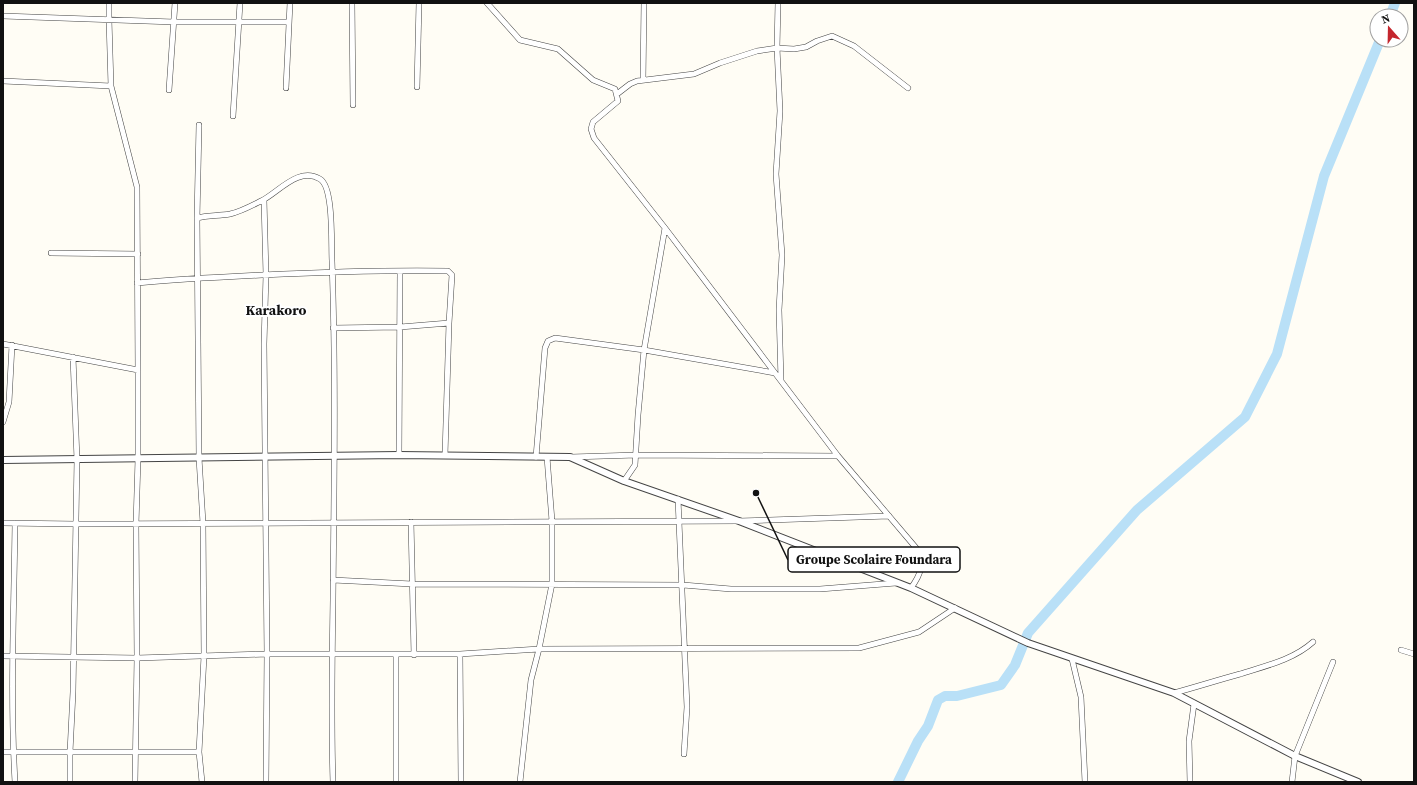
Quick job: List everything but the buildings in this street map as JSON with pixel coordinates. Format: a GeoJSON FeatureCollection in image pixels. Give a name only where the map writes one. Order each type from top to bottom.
{"type":"FeatureCollection","features":[{"type":"Feature","properties":{"kind":"street"},"geometry":{"type":"LineString","coordinates":[[110,3],[109,20],[111,86],[137,187],[137,658],[134,782]]}},
{"type":"Feature","properties":{"kind":"street"},"geometry":{"type":"LineString","coordinates":[[169,90],[175,3]]}},
{"type":"Feature","properties":{"kind":"street"},"geometry":{"type":"LineString","coordinates":[[233,116],[240,3]]}},
{"type":"Feature","properties":{"kind":"street"},"geometry":{"type":"LineString","coordinates":[[286,88],[290,3]]}},
{"type":"Feature","properties":{"kind":"street"},"geometry":{"type":"LineString","coordinates":[[352,3],[353,105]]}},
{"type":"Feature","properties":{"kind":"street"},"geometry":{"type":"LineString","coordinates":[[417,87],[418,3]]}},
{"type":"Feature","properties":{"kind":"street"},"geometry":{"type":"LineString","coordinates":[[487,3],[520,40],[558,49],[593,80],[615,89],[618,101],[593,122],[591,129],[594,138],[838,456],[917,549],[921,568],[918,578],[911,588]]}},
{"type":"Feature","properties":{"kind":"street"},"geometry":{"type":"LineString","coordinates":[[643,80],[644,3]]}},
{"type":"Feature","properties":{"kind":"street"},"geometry":{"type":"LineString","coordinates":[[778,3],[777,48],[780,112],[776,174],[782,255],[779,310],[781,380]]}},
{"type":"Feature","properties":{"kind":"street"},"geometry":{"type":"LineString","coordinates":[[3,16],[174,22],[289,22]]}},
{"type":"Feature","properties":{"kind":"street"},"geometry":{"type":"LineString","coordinates":[[617,94],[630,84],[643,80],[694,74],[739,56],[757,51],[777,48],[794,49],[806,47],[817,41],[832,36],[854,46],[908,88]]}},
{"type":"Feature","properties":{"kind":"street"},"geometry":{"type":"LineString","coordinates":[[3,81],[111,86]]}},
{"type":"Feature","properties":{"kind":"street"},"geometry":{"type":"LineString","coordinates":[[198,125],[197,218],[199,458],[203,523],[204,656],[199,752],[202,782]]}},
{"type":"Feature","properties":{"kind":"street"},"geometry":{"type":"LineString","coordinates":[[197,218],[209,215],[231,214],[264,200],[291,179],[308,176],[320,179],[325,184],[330,200],[334,456],[331,726],[333,782]]}},
{"type":"Feature","properties":{"kind":"street"},"geometry":{"type":"LineString","coordinates":[[264,200],[266,275],[264,344],[267,654],[266,782]]}},
{"type":"Feature","properties":{"kind":"street"},"geometry":{"type":"LineString","coordinates":[[624,481],[635,465],[637,455],[638,415],[644,350],[664,228]]}},
{"type":"Feature","properties":{"kind":"street"},"geometry":{"type":"LineString","coordinates":[[52,253],[138,254]]}},
{"type":"Feature","properties":{"kind":"street"},"geometry":{"type":"LineString","coordinates":[[399,455],[400,271]]}},
{"type":"Feature","properties":{"kind":"street"},"geometry":{"type":"LineString","coordinates":[[137,283],[198,278],[332,272],[448,272],[452,276],[445,455]]}},
{"type":"Feature","properties":{"kind":"street"},"geometry":{"type":"LineString","coordinates":[[333,328],[400,327],[449,323]]}},
{"type":"Feature","properties":{"kind":"street"},"geometry":{"type":"LineString","coordinates":[[536,456],[545,348],[548,341],[555,338],[644,350],[775,373]]}},
{"type":"Feature","properties":{"kind":"street"},"geometry":{"type":"LineString","coordinates":[[3,344],[138,370]]}},
{"type":"Feature","properties":{"kind":"street"},"geometry":{"type":"LineString","coordinates":[[3,422],[9,402],[12,345]]}},
{"type":"Feature","properties":{"kind":"street"},"geometry":{"type":"LineString","coordinates":[[70,782],[77,460],[73,357]]}},
{"type":"Feature","properties":{"kind":"street"},"geometry":{"type":"LineString","coordinates":[[3,460],[399,455],[547,457],[637,455],[838,456]]}},
{"type":"Feature","properties":{"kind":"street"},"geometry":{"type":"LineString","coordinates":[[520,782],[531,680],[552,584],[552,521],[547,457]]}},
{"type":"Feature","properties":{"kind":"street"},"geometry":{"type":"LineString","coordinates":[[570,457],[624,481],[739,520],[911,588],[1025,641],[1174,693],[1295,756],[1348,780],[1358,782]]}},
{"type":"Feature","properties":{"kind":"street"},"geometry":{"type":"LineString","coordinates":[[678,499],[687,708],[684,754]]}},
{"type":"Feature","properties":{"kind":"street"},"geometry":{"type":"LineString","coordinates":[[3,523],[136,524],[679,521],[888,516]]}},
{"type":"Feature","properties":{"kind":"street"},"geometry":{"type":"LineString","coordinates":[[411,522],[414,655]]}},
{"type":"Feature","properties":{"kind":"street"},"geometry":{"type":"LineString","coordinates":[[15,523],[13,656],[15,782]]}},
{"type":"Feature","properties":{"kind":"street"},"geometry":{"type":"LineString","coordinates":[[333,580],[412,584],[682,585],[731,589],[820,589],[897,583]]}},
{"type":"Feature","properties":{"kind":"street"},"geometry":{"type":"LineString","coordinates":[[3,656],[137,658],[267,654],[460,654],[539,649],[684,650],[859,648],[919,632],[954,608]]}},
{"type":"Feature","properties":{"kind":"street"},"geometry":{"type":"LineString","coordinates":[[1174,693],[1273,663],[1306,649],[1314,642]]}},
{"type":"Feature","properties":{"kind":"street"},"geometry":{"type":"LineString","coordinates":[[1401,650],[1414,654]]}},
{"type":"Feature","properties":{"kind":"street"},"geometry":{"type":"LineString","coordinates":[[460,654],[461,782]]}},
{"type":"Feature","properties":{"kind":"street"},"geometry":{"type":"LineString","coordinates":[[396,655],[396,782]]}},
{"type":"Feature","properties":{"kind":"street"},"geometry":{"type":"LineString","coordinates":[[1072,658],[1081,697],[1085,782]]}},
{"type":"Feature","properties":{"kind":"street"},"geometry":{"type":"LineString","coordinates":[[1292,782],[1295,756],[1333,662]]}},
{"type":"Feature","properties":{"kind":"street"},"geometry":{"type":"LineString","coordinates":[[1190,782],[1189,741],[1194,704]]}},
{"type":"Feature","properties":{"kind":"street"},"geometry":{"type":"LineString","coordinates":[[3,752],[199,752]]}},
{"type":"Feature","properties":{"kind":"waterway"},"geometry":{"type":"LineString","coordinates":[[1393,8],[1395,3]]}},
{"type":"Feature","properties":{"kind":"waterway"},"geometry":{"type":"LineString","coordinates":[[898,782],[918,741],[928,726],[938,700],[945,696],[957,696],[1001,685],[1015,665],[1028,633],[1137,510],[1245,417],[1277,354],[1324,176],[1377,48]]}},
{"type":"Feature","properties":{"kind":"place","name":"Groupe Scolaire Foundara"},"geometry":{"type":"Point","coordinates":[756,493]}},
{"type":"Feature","properties":{"kind":"district","name":"Karakoro"},"geometry":{"type":"Point","coordinates":[276,310]}}]}
